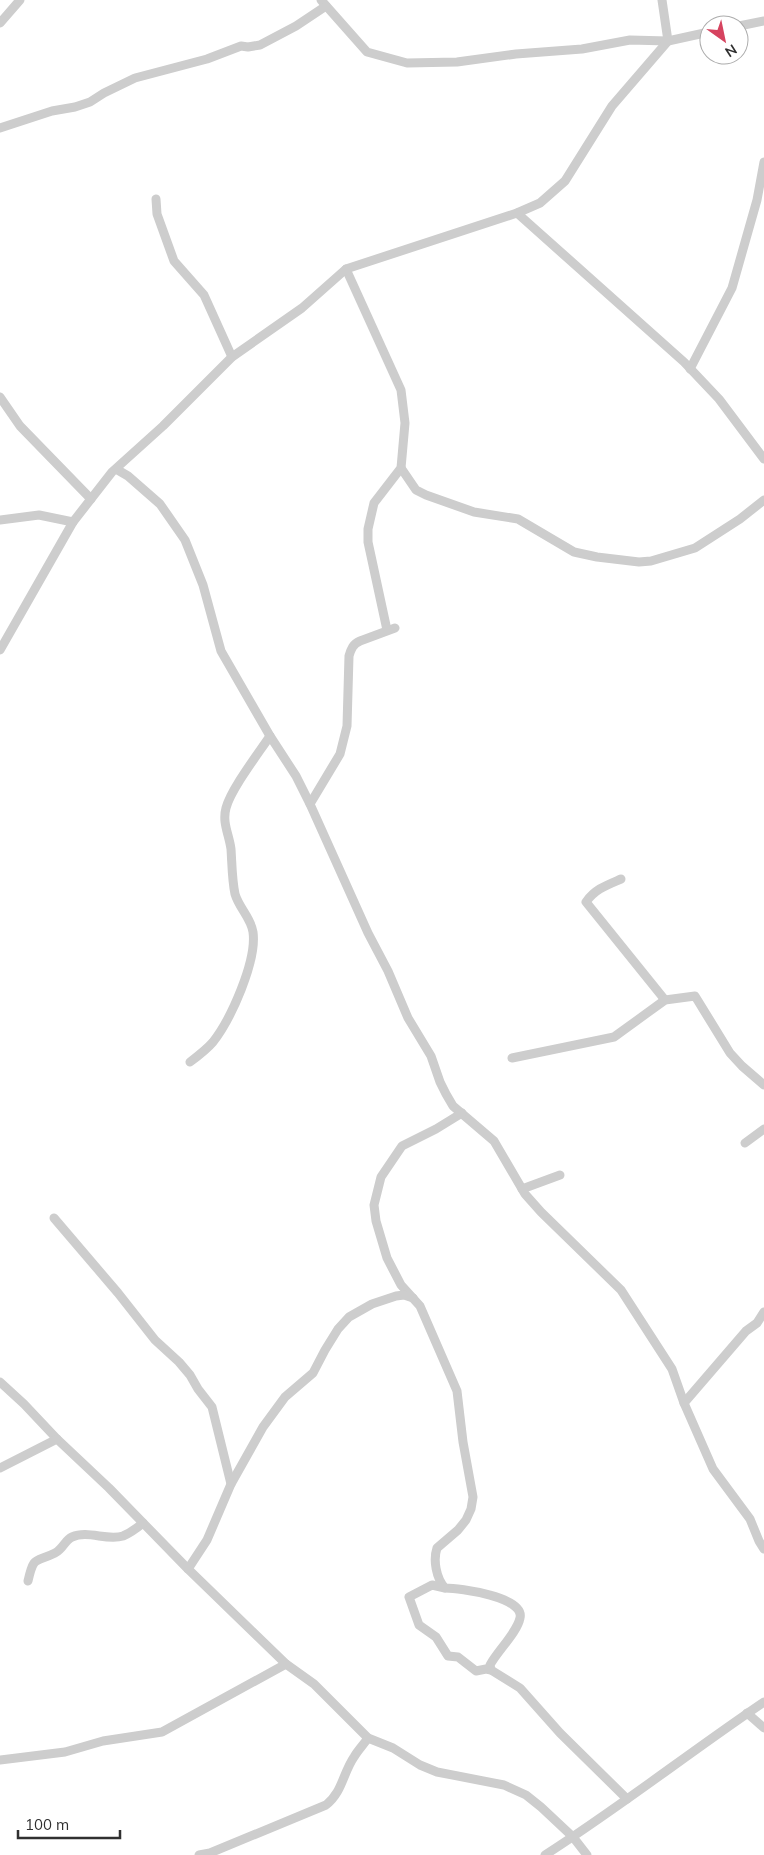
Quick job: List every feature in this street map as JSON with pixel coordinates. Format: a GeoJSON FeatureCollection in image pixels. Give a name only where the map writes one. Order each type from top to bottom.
{"type":"FeatureCollection","features":[{"type":"Feature","properties":{"kind":"street"},"geometry":{"type":"LineString","coordinates":[[0,23],[20,0]]}},
{"type":"Feature","properties":{"kind":"street"},"geometry":{"type":"LineString","coordinates":[[0,650],[73,522],[91,499],[116,469],[163,426],[232,356],[302,308],[346,269],[517,213],[540,203],[565,181],[612,106],[668,41],[662,0]]}},
{"type":"Feature","properties":{"kind":"street"},"geometry":{"type":"LineString","coordinates":[[0,128],[52,111],[90,102],[135,78],[206,59],[241,46],[248,48],[260,45],[296,26],[324,3],[367,52],[407,63],[457,62],[516,54],[582,49],[630,40],[668,41],[699,34]]}},
{"type":"Feature","properties":{"kind":"street"},"geometry":{"type":"LineString","coordinates":[[749,24],[764,21]]}},
{"type":"Feature","properties":{"kind":"street"},"geometry":{"type":"LineString","coordinates":[[690,369],[732,288],[757,200],[764,162]]}},
{"type":"Feature","properties":{"kind":"street"},"geometry":{"type":"LineString","coordinates":[[156,199],[156,214],[174,261],[204,295],[232,356]]}},
{"type":"Feature","properties":{"kind":"street"},"geometry":{"type":"LineString","coordinates":[[517,213],[605,290],[690,369],[719,398],[764,459]]}},
{"type":"Feature","properties":{"kind":"street"},"geometry":{"type":"LineString","coordinates":[[310,804],[340,754],[347,726],[349,656],[351,649],[355,643],[391,629],[368,542],[368,529],[374,503],[401,468],[405,422],[401,390],[346,269]]}},
{"type":"Feature","properties":{"kind":"street"},"geometry":{"type":"LineString","coordinates":[[0,397],[20,426],[91,499]]}},
{"type":"Feature","properties":{"kind":"street"},"geometry":{"type":"LineString","coordinates":[[401,468],[416,490],[426,495],[474,512],[518,519],[574,552],[630,561],[651,561],[695,548],[740,519],[764,500]]}},
{"type":"Feature","properties":{"kind":"street"},"geometry":{"type":"LineString","coordinates":[[116,469],[128,476],[160,504],[185,540],[203,586],[221,651],[270,736],[296,776],[368,933],[388,971],[408,1018],[431,1056],[446,1094],[454,1106],[494,1140],[522,1189],[541,1212],[621,1290],[672,1369],[684,1403],[713,1469],[750,1518],[758,1541],[764,1549]]}},
{"type":"Feature","properties":{"kind":"street"},"geometry":{"type":"LineString","coordinates":[[0,520],[39,515],[73,522]]}},
{"type":"Feature","properties":{"kind":"street"},"geometry":{"type":"LineString","coordinates":[[190,1062],[212,1043],[220,1031],[238,998],[248,967],[253,944],[253,931],[236,896],[231,847],[224,820],[226,806],[270,736]]}},
{"type":"Feature","properties":{"kind":"street"},"geometry":{"type":"LineString","coordinates":[[621,879],[603,886],[593,893],[586,902],[665,1000]]}},
{"type":"Feature","properties":{"kind":"street"},"geometry":{"type":"LineString","coordinates":[[512,1058],[614,1037],[665,1000],[695,996],[730,1053],[764,1085]]}},
{"type":"Feature","properties":{"kind":"street"},"geometry":{"type":"LineString","coordinates":[[404,1295],[387,1258],[376,1221],[374,1206],[381,1177],[402,1146],[462,1113]]}},
{"type":"Feature","properties":{"kind":"street"},"geometry":{"type":"LineString","coordinates":[[745,1143],[764,1129]]}},
{"type":"Feature","properties":{"kind":"street"},"geometry":{"type":"LineString","coordinates":[[522,1189],[560,1175]]}},
{"type":"Feature","properties":{"kind":"street"},"geometry":{"type":"LineString","coordinates":[[54,1218],[118,1293],[154,1340],[179,1362],[190,1375],[212,1408],[230,1484]]}},
{"type":"Feature","properties":{"kind":"street"},"geometry":{"type":"LineString","coordinates":[[401,1285],[420,1306],[457,1392],[463,1442],[472,1484],[473,1497],[471,1509],[466,1520],[438,1548],[436,1554],[439,1578],[445,1588]]}},
{"type":"Feature","properties":{"kind":"street"},"geometry":{"type":"LineString","coordinates":[[188,1570],[206,1540],[230,1484],[263,1427],[274,1410],[313,1373],[338,1329],[359,1311],[396,1296],[404,1295],[414,1298]]}},
{"type":"Feature","properties":{"kind":"street"},"geometry":{"type":"LineString","coordinates":[[684,1403],[746,1331],[757,1323],[764,1312]]}},
{"type":"Feature","properties":{"kind":"street"},"geometry":{"type":"LineString","coordinates":[[0,1382],[188,1570],[237,1614],[286,1664],[314,1684],[368,1738],[393,1748],[420,1765],[437,1772],[504,1785],[526,1795],[541,1806],[573,1837],[587,1855]]}},
{"type":"Feature","properties":{"kind":"street"},"geometry":{"type":"LineString","coordinates":[[0,1468],[56,1440]]}},
{"type":"Feature","properties":{"kind":"street"},"geometry":{"type":"LineString","coordinates":[[28,1581],[31,1567],[38,1559],[59,1551],[72,1537],[80,1535],[113,1538],[123,1536],[143,1523]]}},
{"type":"Feature","properties":{"kind":"street"},"geometry":{"type":"LineString","coordinates":[[432,1585],[480,1592],[499,1598],[518,1608],[520,1619],[488,1668],[476,1672],[458,1657],[448,1656],[436,1637],[419,1625],[409,1597],[432,1585]]}},
{"type":"Feature","properties":{"kind":"street"},"geometry":{"type":"LineString","coordinates":[[0,1760],[65,1752],[103,1741],[162,1732],[286,1664]]}},
{"type":"Feature","properties":{"kind":"street"},"geometry":{"type":"LineString","coordinates":[[488,1668],[520,1688],[560,1733],[627,1799]]}},
{"type":"Feature","properties":{"kind":"street"},"geometry":{"type":"LineString","coordinates":[[545,1855],[764,1702]]}},
{"type":"Feature","properties":{"kind":"street"},"geometry":{"type":"LineString","coordinates":[[747,1713],[764,1728]]}},
{"type":"Feature","properties":{"kind":"street"},"geometry":{"type":"LineString","coordinates":[[199,1855],[210,1853],[326,1804],[338,1792],[354,1757],[368,1738]]}}]}
